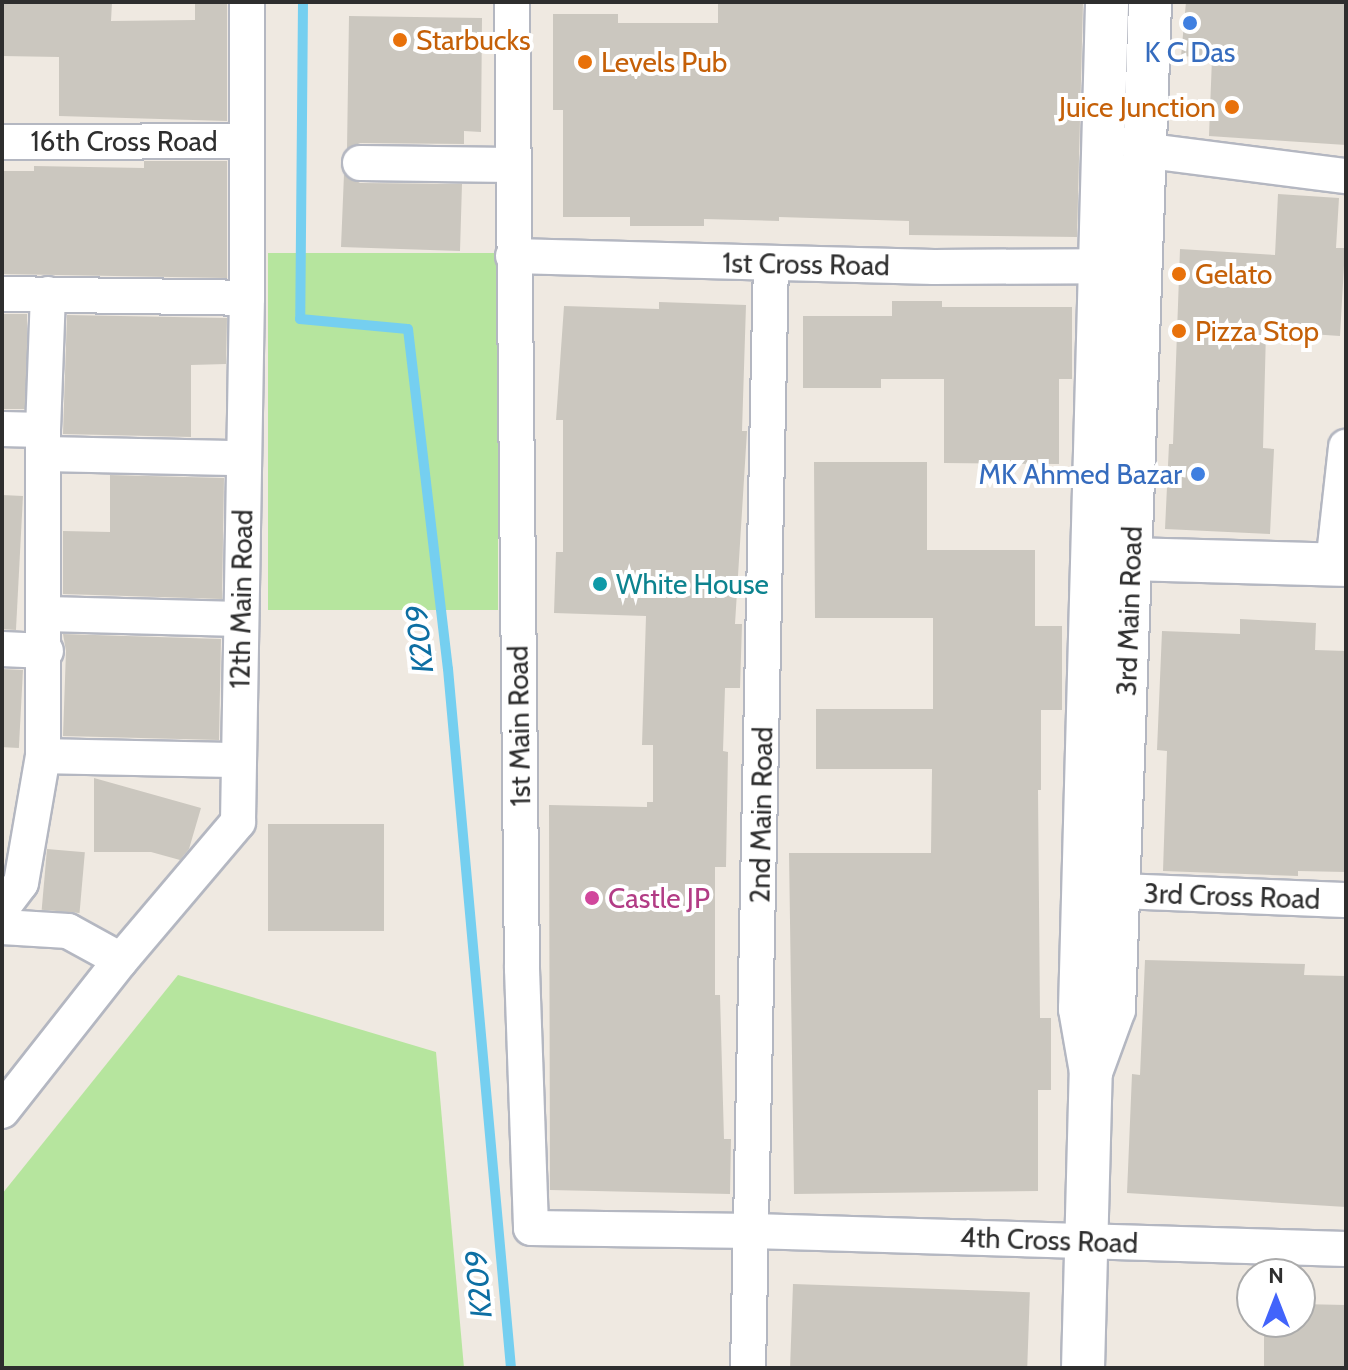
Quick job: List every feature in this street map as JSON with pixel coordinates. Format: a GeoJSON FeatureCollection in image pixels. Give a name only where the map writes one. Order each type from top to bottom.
{"type":"FeatureCollection","features":[{"type":"Feature","properties":{"kind":"street","name":"12th Main Road"},"geometry":{"type":"LineString","coordinates":[[4,1105],[121,960],[236,827],[247,298],[247,2]]}},
{"type":"Feature","properties":{"kind":"street","name":"1st Main Road"},"geometry":{"type":"LineString","coordinates":[[512,2],[522,969],[531,1228],[753,1231]]}},
{"type":"Feature","properties":{"kind":"street","name":"3rd Main Road"},"geometry":{"type":"LineString","coordinates":[[1083,1368],[1091,1072],[1080,1009],[1107,2]]}},
{"type":"Feature","properties":{"kind":"street","name":"3rd Main Road"},"geometry":{"type":"LineString","coordinates":[[1091,1072],[1114,1009],[1142,150],[1150,2]]}},
{"type":"Feature","properties":{"kind":"street","name":"16th Cross Road"},"geometry":{"type":"LineString","coordinates":[[2,142],[246,141]]}},
{"type":"Feature","properties":{"kind":"street"},"geometry":{"type":"LineString","coordinates":[[1142,150],[1346,176]]}},
{"type":"Feature","properties":{"kind":"street"},"geometry":{"type":"LineString","coordinates":[[360,163],[512,165]]}},
{"type":"Feature","properties":{"kind":"street","name":"1st Cross Road"},"geometry":{"type":"LineString","coordinates":[[513,256],[771,263],[1100,266]]}},
{"type":"Feature","properties":{"kind":"street","name":"2nd Main Road"},"geometry":{"type":"LineString","coordinates":[[748,1368],[771,263]]}},
{"type":"Feature","properties":{"kind":"street"},"geometry":{"type":"LineString","coordinates":[[2,294],[247,298]]}},
{"type":"Feature","properties":{"kind":"street"},"geometry":{"type":"LineString","coordinates":[[2,908],[21,883],[43,756],[48,294]]}},
{"type":"Feature","properties":{"kind":"street"},"geometry":{"type":"LineString","coordinates":[[2,429],[44,442],[243,458]]}},
{"type":"Feature","properties":{"kind":"street"},"geometry":{"type":"LineString","coordinates":[[1131,559],[1340,565],[1346,447]]}},
{"type":"Feature","properties":{"kind":"street"},"geometry":{"type":"LineString","coordinates":[[46,614],[240,619]]}},
{"type":"Feature","properties":{"kind":"street"},"geometry":{"type":"LineString","coordinates":[[2,649],[46,651]]}},
{"type":"Feature","properties":{"kind":"street"},"geometry":{"type":"LineString","coordinates":[[43,756],[239,760]]}},
{"type":"Feature","properties":{"kind":"street","name":"3rd Cross Road"},"geometry":{"type":"LineString","coordinates":[[1118,891],[1346,900]]}},
{"type":"Feature","properties":{"kind":"street"},"geometry":{"type":"LineString","coordinates":[[2,927],[68,931],[121,960]]}},
{"type":"Feature","properties":{"kind":"street","name":"4th Cross Road"},"geometry":{"type":"LineString","coordinates":[[753,1231],[1346,1249]]}},
{"type":"Feature","properties":{"kind":"green space"},"geometry":{"type":"Polygon","coordinates":[[[268,253],[498,253],[498,610],[268,610],[268,253]]]}},
{"type":"Feature","properties":{"kind":"green space"},"geometry":{"type":"Polygon","coordinates":[[[178,975],[436,1052],[464,1368],[2,1368],[2,1194],[178,975]]]}},
{"type":"Feature","properties":{"kind":"building"},"geometry":{"type":"Polygon","coordinates":[[[2,2],[112,2],[111,21],[195,20],[195,2],[227,2],[227,121],[59,116],[59,57],[2,56],[2,2]]]}},
{"type":"Feature","properties":{"kind":"building"},"geometry":{"type":"Polygon","coordinates":[[[718,2],[1083,2],[1077,237],[909,235],[909,221],[779,217],[779,221],[704,219],[704,226],[630,226],[630,217],[563,217],[563,110],[553,110],[553,14],[618,14],[618,23],[718,23],[718,2]]]}},
{"type":"Feature","properties":{"kind":"building"},"geometry":{"type":"Polygon","coordinates":[[[1186,2],[1346,2],[1346,145],[1209,136],[1212,58],[1181,56],[1186,2]]]}},
{"type":"Feature","properties":{"kind":"building"},"geometry":{"type":"Polygon","coordinates":[[[349,16],[482,18],[481,132],[464,131],[464,144],[360,143],[347,149],[349,16]]]}},
{"type":"Feature","properties":{"kind":"building"},"geometry":{"type":"Polygon","coordinates":[[[144,161],[227,161],[227,278],[2,274],[2,171],[34,171],[34,166],[144,168],[144,161]]]}},
{"type":"Feature","properties":{"kind":"building"},"geometry":{"type":"Polygon","coordinates":[[[344,174],[360,183],[462,184],[460,251],[341,247],[344,174]]]}},
{"type":"Feature","properties":{"kind":"building"},"geometry":{"type":"Polygon","coordinates":[[[1278,194],[1339,198],[1336,248],[1345,248],[1340,336],[1266,331],[1263,448],[1274,449],[1270,534],[1165,529],[1169,444],[1173,444],[1180,249],[1275,255],[1278,194]]]}},
{"type":"Feature","properties":{"kind":"building"},"geometry":{"type":"Polygon","coordinates":[[[892,301],[942,301],[942,307],[1072,307],[1072,379],[1059,379],[1059,464],[944,463],[944,379],[881,379],[881,388],[803,388],[803,316],[892,316],[892,301]]]}},
{"type":"Feature","properties":{"kind":"building"},"geometry":{"type":"Polygon","coordinates":[[[659,302],[746,305],[742,431],[747,431],[735,624],[742,624],[740,688],[725,688],[723,751],[728,752],[726,867],[715,867],[715,995],[720,995],[724,1139],[731,1139],[730,1194],[550,1190],[549,805],[647,807],[647,802],[653,802],[653,745],[642,745],[646,616],[554,613],[556,552],[563,552],[563,420],[556,420],[564,306],[659,309],[659,302]]]}},
{"type":"Feature","properties":{"kind":"building"},"geometry":{"type":"Polygon","coordinates":[[[2,314],[27,314],[27,409],[2,409],[2,314]]]}},
{"type":"Feature","properties":{"kind":"building"},"geometry":{"type":"Polygon","coordinates":[[[67,315],[227,318],[226,364],[191,365],[191,437],[63,434],[67,315]]]}},
{"type":"Feature","properties":{"kind":"building"},"geometry":{"type":"Polygon","coordinates":[[[814,462],[927,462],[927,550],[1035,550],[1035,626],[1062,626],[1062,710],[1041,710],[1041,790],[1038,790],[1040,1018],[1051,1018],[1051,1090],[1038,1090],[1038,1191],[794,1194],[789,853],[931,853],[932,769],[816,769],[816,709],[933,709],[933,618],[815,618],[814,462]]]}},
{"type":"Feature","properties":{"kind":"building"},"geometry":{"type":"Polygon","coordinates":[[[110,475],[224,478],[222,599],[63,594],[63,531],[110,532],[110,475]]]}},
{"type":"Feature","properties":{"kind":"building"},"geometry":{"type":"Polygon","coordinates":[[[2,495],[23,496],[16,630],[2,629],[2,495]]]}},
{"type":"Feature","properties":{"kind":"building"},"geometry":{"type":"Polygon","coordinates":[[[1240,619],[1316,623],[1315,650],[1346,651],[1346,872],[1298,871],[1298,876],[1163,871],[1167,751],[1157,750],[1162,631],[1240,634],[1240,619]]]}},
{"type":"Feature","properties":{"kind":"building"},"geometry":{"type":"Polygon","coordinates":[[[63,634],[221,639],[219,740],[63,736],[66,651],[63,634]]]}},
{"type":"Feature","properties":{"kind":"building"},"geometry":{"type":"Polygon","coordinates":[[[2,669],[23,670],[19,748],[2,747],[2,669]]]}},
{"type":"Feature","properties":{"kind":"building"},"geometry":{"type":"Polygon","coordinates":[[[94,778],[201,808],[189,849],[180,860],[151,852],[94,852],[94,778]]]}},
{"type":"Feature","properties":{"kind":"building"},"geometry":{"type":"Polygon","coordinates":[[[268,824],[384,824],[384,931],[268,931],[268,824]]]}},
{"type":"Feature","properties":{"kind":"building"},"geometry":{"type":"Polygon","coordinates":[[[47,849],[85,852],[80,913],[42,910],[47,849]]]}},
{"type":"Feature","properties":{"kind":"building"},"geometry":{"type":"Polygon","coordinates":[[[1145,960],[1305,964],[1304,975],[1346,976],[1346,1207],[1127,1193],[1132,1074],[1140,1075],[1145,960]]]}},
{"type":"Feature","properties":{"kind":"building"},"geometry":{"type":"Polygon","coordinates":[[[793,1284],[1030,1292],[1027,1368],[790,1368],[793,1284]]]}},
{"type":"Feature","properties":{"kind":"building"},"geometry":{"type":"Polygon","coordinates":[[[1316,1304],[1346,1305],[1346,1368],[1264,1368],[1264,1338],[1316,1338],[1316,1304]]]}},
{"type":"Feature","properties":{"kind":"waterway","name":"K209"},"geometry":{"type":"LineString","coordinates":[[303,2],[300,319],[408,329],[448,669],[511,1368]]}},
{"type":"Feature","properties":{"kind":"place","name":"K C Das"},"geometry":{"type":"Point","coordinates":[1190,23]}},
{"type":"Feature","properties":{"kind":"place","name":"Starbucks"},"geometry":{"type":"Point","coordinates":[400,40]}},
{"type":"Feature","properties":{"kind":"place","name":"Levels Pub"},"geometry":{"type":"Point","coordinates":[585,62]}},
{"type":"Feature","properties":{"kind":"place","name":"Juice Junction"},"geometry":{"type":"Point","coordinates":[1232,107]}},
{"type":"Feature","properties":{"kind":"place","name":"Gelato"},"geometry":{"type":"Point","coordinates":[1179,274]}},
{"type":"Feature","properties":{"kind":"place","name":"Pizza Stop"},"geometry":{"type":"Point","coordinates":[1179,331]}},
{"type":"Feature","properties":{"kind":"place","name":"MK Ahmed Bazar"},"geometry":{"type":"Point","coordinates":[1198,474]}},
{"type":"Feature","properties":{"kind":"place","name":"White House"},"geometry":{"type":"Point","coordinates":[600,584]}},
{"type":"Feature","properties":{"kind":"place","name":"Castle JP"},"geometry":{"type":"Point","coordinates":[592,898]}}]}
